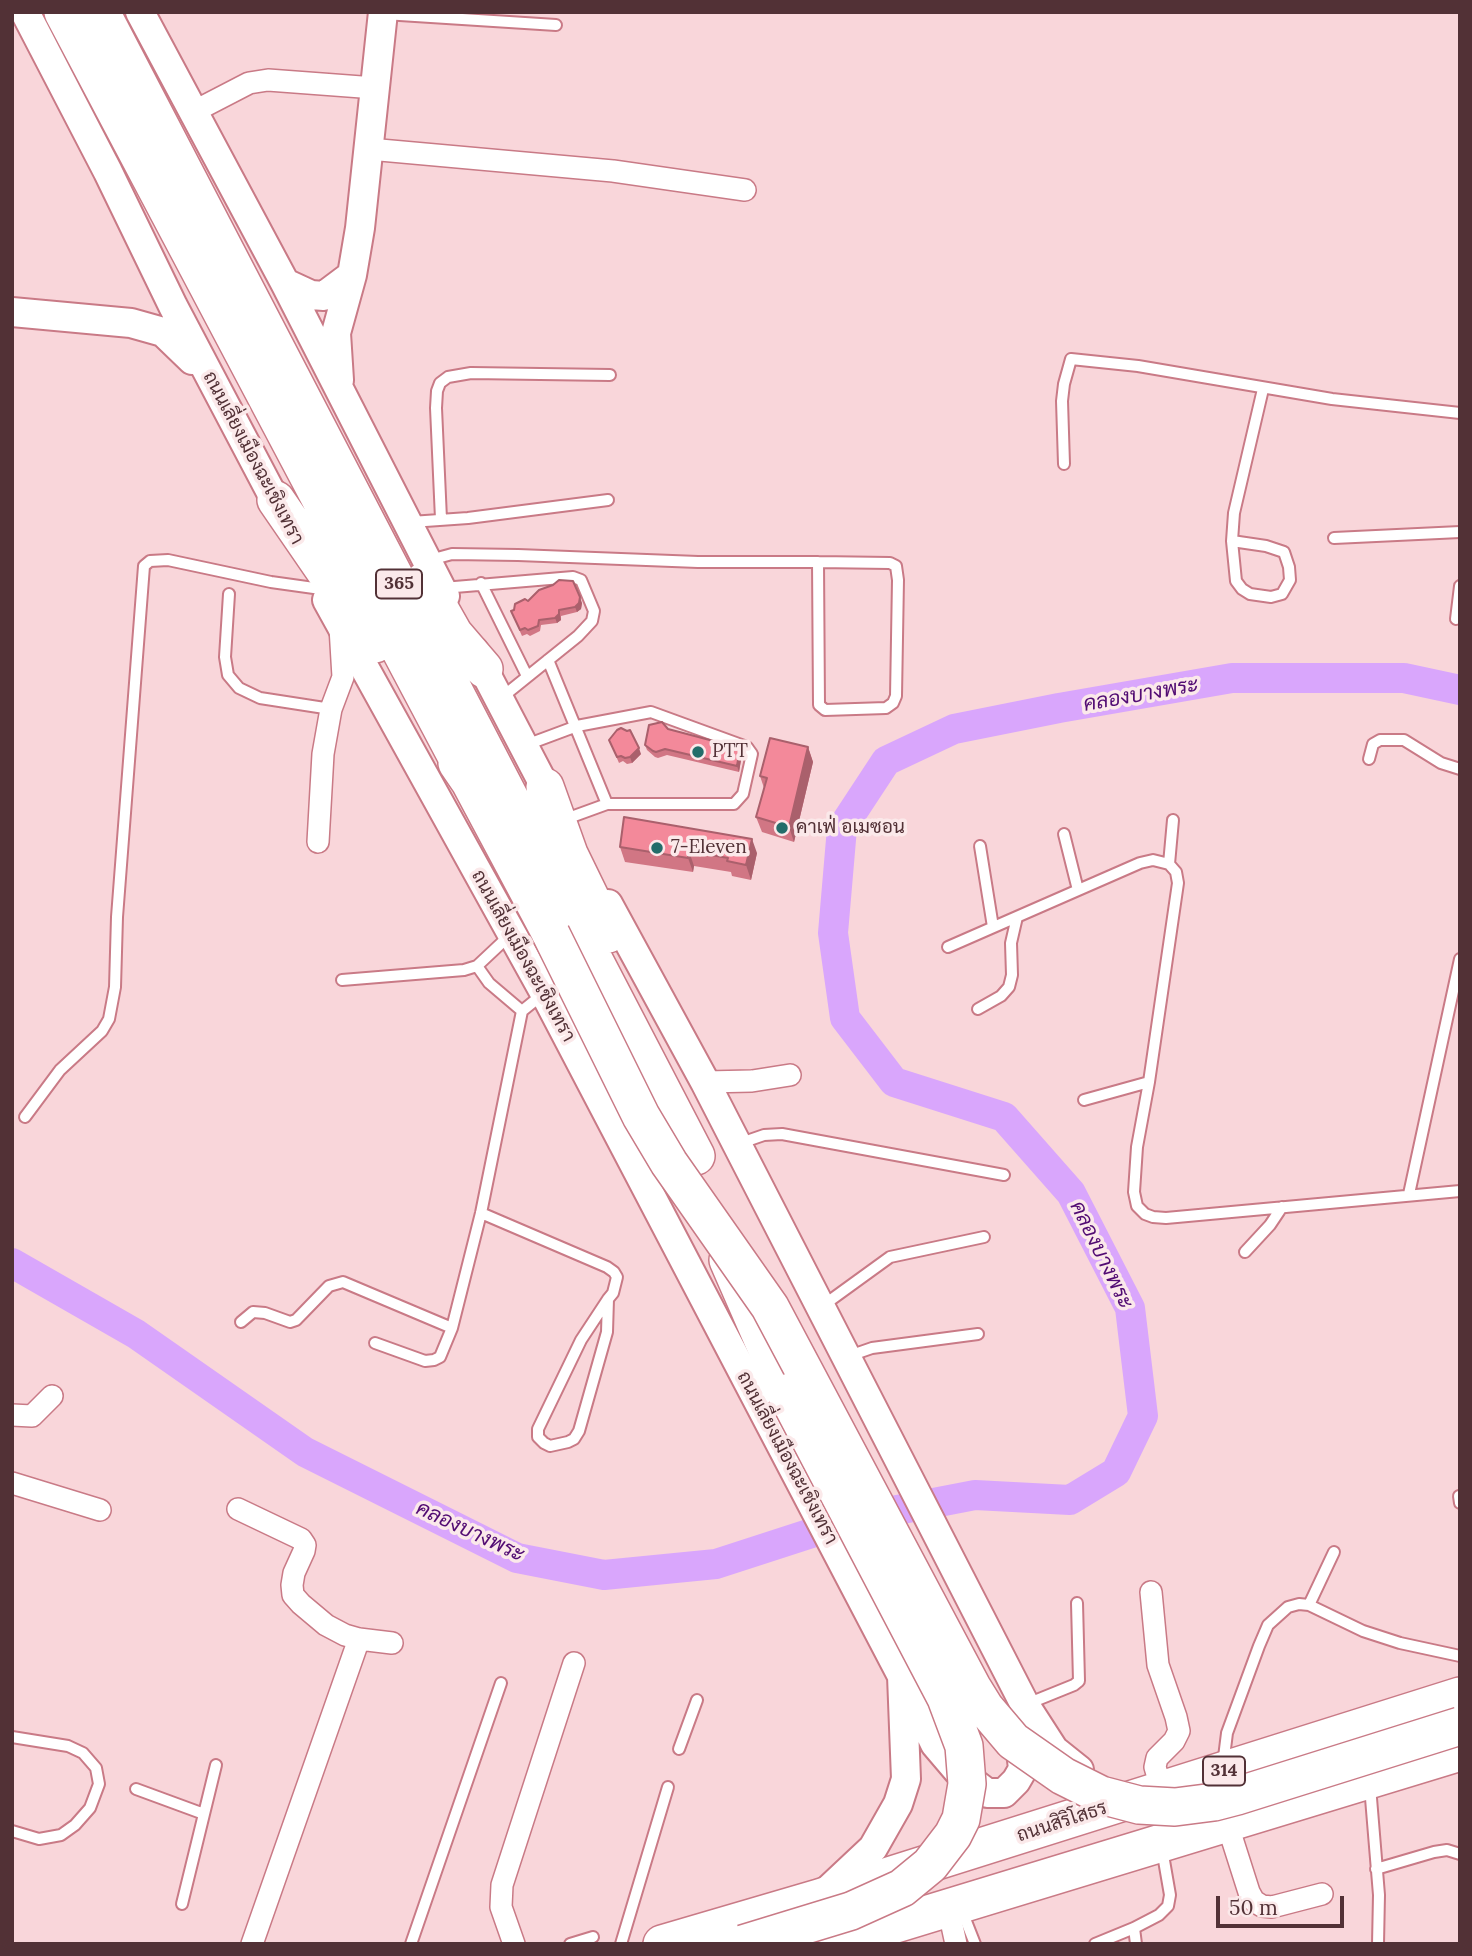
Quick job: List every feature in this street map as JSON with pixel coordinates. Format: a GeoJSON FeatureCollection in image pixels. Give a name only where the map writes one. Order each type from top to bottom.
{"type":"FeatureCollection","features":[{"type":"Feature","properties":{"kind":"highway","name":"365"},"geometry":{"type":"LineString","coordinates":[[63,12],[470,782]]}},
{"type":"Feature","properties":{"kind":"highway","name":"365"},"geometry":{"type":"LineString","coordinates":[[101,12],[696,1156]]}},
{"type":"Feature","properties":{"kind":"highway"},"geometry":{"type":"LineString","coordinates":[[172,148],[454,634],[492,684]]}},
{"type":"Feature","properties":{"kind":"highway"},"geometry":{"type":"LineString","coordinates":[[276,500],[470,782],[551,934],[640,1116],[669,1163],[770,1307],[972,1686],[985,1708],[1013,1741],[1063,1776],[1101,1795],[1139,1805],[1175,1807],[1237,1796],[1460,1726]]}},
{"type":"Feature","properties":{"kind":"highway"},"geometry":{"type":"LineString","coordinates":[[545,787],[569,854],[642,1005],[696,1156],[710,1213],[760,1337],[786,1393],[946,1698],[964,1745],[967,1783],[961,1819],[953,1835],[930,1865],[902,1888],[851,1911],[743,1944]]}},
{"type":"Feature","properties":{"kind":"highway","name":"ถนนสิริโสธร"},"geometry":{"type":"LineString","coordinates":[[662,1944],[987,1846],[1460,1696]]}},
{"type":"Feature","properties":{"kind":"highway"},"geometry":{"type":"LineString","coordinates":[[839,1942],[880,1936],[996,1892],[1460,1752]]}},
{"type":"Feature","properties":{"kind":"highway"},"geometry":{"type":"LineString","coordinates":[[1047,1826],[1042,1843],[1046,1856],[1055,1866],[1068,1870]]}},
{"type":"Feature","properties":{"kind":"highway"},"geometry":{"type":"LineString","coordinates":[[987,1846],[996,1850],[1005,1863],[1005,1876],[996,1892]]}},
{"type":"Feature","properties":{"kind":"main road","name":"ถนนเลี่ยงเมืองฉะเชิงเทรา"},"geometry":{"type":"LineString","coordinates":[[25,12],[108,172],[156,272],[321,589],[544,992],[902,1676],[906,1779],[898,1804],[873,1848],[819,1898]]}},
{"type":"Feature","properties":{"kind":"main road","name":"365"},"geometry":{"type":"LineString","coordinates":[[140,12],[285,283],[523,747],[705,1082],[1025,1705],[1054,1750],[1085,1774],[1105,1783],[1155,1793]]}},
{"type":"Feature","properties":{"kind":"main road"},"geometry":{"type":"LineString","coordinates":[[340,393],[336,333],[352,275],[360,228],[383,13]]}},
{"type":"Feature","properties":{"kind":"main road"},"geometry":{"type":"LineString","coordinates":[[131,323],[152,301],[156,272]]}},
{"type":"Feature","properties":{"kind":"main road"},"geometry":{"type":"LineString","coordinates":[[285,283],[311,295],[324,296],[352,275]]}},
{"type":"Feature","properties":{"kind":"main road"},"geometry":{"type":"LineString","coordinates":[[12,312],[131,323],[163,332],[181,348],[215,391],[245,440]]}},
{"type":"Feature","properties":{"kind":"main road"},"geometry":{"type":"LineString","coordinates":[[902,1676],[935,1744],[958,1771],[987,1793],[1004,1793],[1023,1769],[1023,1753],[998,1649]]}},
{"type":"Feature","properties":{"kind":"street"},"geometry":{"type":"LineString","coordinates":[[192,112],[249,83],[268,80],[375,88]]}},
{"type":"Feature","properties":{"kind":"street"},"geometry":{"type":"LineString","coordinates":[[369,149],[613,171],[745,190]]}},
{"type":"Feature","properties":{"kind":"street"},"geometry":{"type":"LineString","coordinates":[[318,842],[323,754],[331,709],[343,677],[339,621]]}},
{"type":"Feature","properties":{"kind":"street"},"geometry":{"type":"LineString","coordinates":[[705,1082],[751,1081],[790,1074]]}},
{"type":"Feature","properties":{"kind":"street"},"geometry":{"type":"LineString","coordinates":[[12,1415],[32,1416],[52,1396]]}},
{"type":"Feature","properties":{"kind":"street"},"geometry":{"type":"LineString","coordinates":[[12,1483],[100,1510]]}},
{"type":"Feature","properties":{"kind":"street"},"geometry":{"type":"LineString","coordinates":[[238,1509],[301,1539],[305,1545],[294,1573],[293,1595],[326,1625],[359,1639],[392,1643]]}},
{"type":"Feature","properties":{"kind":"street"},"geometry":{"type":"LineString","coordinates":[[1152,1592],[1158,1665],[1176,1717],[1178,1731],[1174,1741],[1157,1758],[1155,1793]]}},
{"type":"Feature","properties":{"kind":"street"},"geometry":{"type":"LineString","coordinates":[[252,1944],[359,1639]]}},
{"type":"Feature","properties":{"kind":"street"},"geometry":{"type":"LineString","coordinates":[[514,1944],[501,1907],[502,1885],[574,1663]]}},
{"type":"Feature","properties":{"kind":"street"},"geometry":{"type":"LineString","coordinates":[[1227,1823],[1254,1901],[1262,1906],[1272,1907],[1322,1894]]}},
{"type":"Feature","properties":{"kind":"street"},"geometry":{"type":"LineString","coordinates":[[954,1906],[956,1944]]}},
{"type":"Feature","properties":{"kind":"lane"},"geometry":{"type":"LineString","coordinates":[[383,13],[556,25]]}},
{"type":"Feature","properties":{"kind":"lane"},"geometry":{"type":"LineString","coordinates":[[1064,464],[1062,401],[1071,359],[1138,366],[1263,389],[1460,413]]}},
{"type":"Feature","properties":{"kind":"lane"},"geometry":{"type":"LineString","coordinates":[[441,520],[436,408],[440,383],[448,377],[471,373],[610,375]]}},
{"type":"Feature","properties":{"kind":"lane"},"geometry":{"type":"LineString","coordinates":[[1232,541],[1266,546],[1283,552],[1289,567],[1290,580],[1282,594],[1271,597],[1250,594],[1242,589],[1236,581],[1232,541],[1234,513],[1263,389]]}},
{"type":"Feature","properties":{"kind":"lane"},"geometry":{"type":"LineString","coordinates":[[408,523],[608,500]]}},
{"type":"Feature","properties":{"kind":"lane"},"geometry":{"type":"LineString","coordinates":[[1334,538],[1460,532]]}},
{"type":"Feature","properties":{"kind":"lane"},"geometry":{"type":"LineString","coordinates":[[426,560],[452,554],[492,554],[698,562],[818,562],[890,563],[896,566],[898,580],[896,696],[893,704],[886,708],[825,710],[820,705],[818,562]]}},
{"type":"Feature","properties":{"kind":"lane"},"geometry":{"type":"LineString","coordinates":[[25,1117],[60,1070],[102,1031],[109,1019],[115,987],[118,904],[144,566],[150,561],[168,559],[271,582],[321,589]]}},
{"type":"Feature","properties":{"kind":"lane"},"geometry":{"type":"LineString","coordinates":[[440,588],[573,577],[581,580],[594,611],[592,621],[527,676],[492,684]]}},
{"type":"Feature","properties":{"kind":"lane"},"geometry":{"type":"LineString","coordinates":[[481,583],[527,676]]}},
{"type":"Feature","properties":{"kind":"lane"},"geometry":{"type":"LineString","coordinates":[[1456,618],[1460,586]]}},
{"type":"Feature","properties":{"kind":"lane"},"geometry":{"type":"LineString","coordinates":[[229,594],[225,657],[229,675],[239,688],[260,698],[331,709]]}},
{"type":"Feature","properties":{"kind":"lane"},"geometry":{"type":"LineString","coordinates":[[548,660],[607,804]]}},
{"type":"Feature","properties":{"kind":"lane"},"geometry":{"type":"LineString","coordinates":[[523,747],[577,726],[651,712],[747,747],[752,754],[743,794],[734,804],[607,804],[563,820]]}},
{"type":"Feature","properties":{"kind":"lane"},"geometry":{"type":"LineString","coordinates":[[1369,759],[1373,744],[1380,740],[1404,740],[1441,762],[1460,769]]}},
{"type":"Feature","properties":{"kind":"lane"},"geometry":{"type":"LineString","coordinates":[[1169,864],[1173,820]]}},
{"type":"Feature","properties":{"kind":"lane"},"geometry":{"type":"LineString","coordinates":[[1064,834],[1078,890]]}},
{"type":"Feature","properties":{"kind":"lane"},"geometry":{"type":"LineString","coordinates":[[980,846],[993,927]]}},
{"type":"Feature","properties":{"kind":"lane"},"geometry":{"type":"LineString","coordinates":[[948,947],[1140,863],[1153,860],[1169,864],[1176,872],[1178,883],[1137,1147],[1133,1192],[1137,1206],[1145,1214],[1166,1218],[1460,1191]]}},
{"type":"Feature","properties":{"kind":"lane"},"geometry":{"type":"LineString","coordinates":[[978,1009],[1001,996],[1009,987],[1012,975],[1011,943],[1017,917]]}},
{"type":"Feature","properties":{"kind":"lane"},"geometry":{"type":"LineString","coordinates":[[342,980],[447,972],[477,965],[512,933]]}},
{"type":"Feature","properties":{"kind":"lane"},"geometry":{"type":"LineString","coordinates":[[1409,1194],[1460,959]]}},
{"type":"Feature","properties":{"kind":"lane"},"geometry":{"type":"LineString","coordinates":[[477,965],[489,983],[522,1011]]}},
{"type":"Feature","properties":{"kind":"lane"},"geometry":{"type":"LineString","coordinates":[[374,1343],[425,1361],[440,1357],[453,1328],[481,1213],[522,1011],[544,992]]}},
{"type":"Feature","properties":{"kind":"lane"},"geometry":{"type":"LineString","coordinates":[[1084,1100],[1149,1082]]}},
{"type":"Feature","properties":{"kind":"lane"},"geometry":{"type":"LineString","coordinates":[[736,1144],[764,1135],[782,1134],[1004,1175]]}},
{"type":"Feature","properties":{"kind":"lane"},"geometry":{"type":"LineString","coordinates":[[1245,1252],[1270,1225],[1282,1207]]}},
{"type":"Feature","properties":{"kind":"lane"},"geometry":{"type":"LineString","coordinates":[[481,1213],[614,1272],[617,1277],[616,1284],[581,1340],[538,1429],[538,1437],[550,1446],[575,1439],[579,1431],[607,1332],[608,1298]]}},
{"type":"Feature","properties":{"kind":"lane"},"geometry":{"type":"LineString","coordinates":[[821,1307],[890,1257],[984,1237]]}},
{"type":"Feature","properties":{"kind":"lane"},"geometry":{"type":"LineString","coordinates":[[241,1322],[253,1312],[265,1313],[290,1322],[296,1320],[329,1286],[343,1282],[453,1328]]}},
{"type":"Feature","properties":{"kind":"lane"},"geometry":{"type":"LineString","coordinates":[[846,1357],[872,1349],[978,1335]]}},
{"type":"Feature","properties":{"kind":"lane"},"geometry":{"type":"LineString","coordinates":[[1459,1496],[1460,1503]]}},
{"type":"Feature","properties":{"kind":"lane"},"geometry":{"type":"LineString","coordinates":[[1309,1605],[1334,1552]]}},
{"type":"Feature","properties":{"kind":"lane"},"geometry":{"type":"LineString","coordinates":[[1025,1705],[1079,1681],[1077,1603]]}},
{"type":"Feature","properties":{"kind":"lane"},"geometry":{"type":"LineString","coordinates":[[1222,1772],[1227,1733],[1268,1625],[1287,1607],[1309,1605],[1363,1631],[1400,1643],[1460,1656]]}},
{"type":"Feature","properties":{"kind":"lane"},"geometry":{"type":"LineString","coordinates":[[411,1944],[501,1683]]}},
{"type":"Feature","properties":{"kind":"lane"},"geometry":{"type":"LineString","coordinates":[[679,1748],[696,1700]]}},
{"type":"Feature","properties":{"kind":"lane"},"geometry":{"type":"LineString","coordinates":[[12,1737],[68,1746],[83,1753],[96,1768],[99,1784],[90,1808],[75,1825],[61,1835],[39,1839],[12,1831]]}},
{"type":"Feature","properties":{"kind":"lane"},"geometry":{"type":"LineString","coordinates":[[182,1904],[216,1765]]}},
{"type":"Feature","properties":{"kind":"lane"},"geometry":{"type":"LineString","coordinates":[[1369,1780],[1376,1869],[1378,1944]]}},
{"type":"Feature","properties":{"kind":"lane"},"geometry":{"type":"LineString","coordinates":[[621,1944],[668,1787]]}},
{"type":"Feature","properties":{"kind":"lane"},"geometry":{"type":"LineString","coordinates":[[136,1789],[204,1814]]}},
{"type":"Feature","properties":{"kind":"lane"},"geometry":{"type":"LineString","coordinates":[[1095,1944],[1159,1915],[1167,1906],[1170,1895],[1161,1843]]}},
{"type":"Feature","properties":{"kind":"lane"},"geometry":{"type":"LineString","coordinates":[[1376,1869],[1434,1852],[1447,1850],[1460,1854]]}},
{"type":"Feature","properties":{"kind":"lane"},"geometry":{"type":"LineString","coordinates":[[954,1906],[975,1944]]}},
{"type":"Feature","properties":{"kind":"lane"},"geometry":{"type":"LineString","coordinates":[[1134,1928],[1136,1944]]}},
{"type":"Feature","properties":{"kind":"lane"},"geometry":{"type":"LineString","coordinates":[[570,1944],[593,1937]]}},
{"type":"Feature","properties":{"kind":"building"},"geometry":{"type":"Polygon","coordinates":[[[559,580],[573,581],[580,597],[579,603],[575,607],[559,610],[555,618],[539,620],[538,626],[520,630],[511,611],[514,610],[515,604],[525,599],[528,601],[539,590],[559,580]]]}},
{"type":"Feature","properties":{"kind":"building"},"geometry":{"type":"Polygon","coordinates":[[[662,722],[668,729],[740,748],[737,766],[665,749],[653,751],[645,745],[649,725],[662,722]]]}},
{"type":"Feature","properties":{"kind":"building"},"geometry":{"type":"Polygon","coordinates":[[[621,728],[630,730],[639,748],[630,757],[617,757],[609,740],[621,728]]]}},
{"type":"Feature","properties":{"kind":"building"},"geometry":{"type":"Polygon","coordinates":[[[770,738],[808,747],[789,827],[756,817],[767,778],[760,776],[770,738]]]}},
{"type":"Feature","properties":{"kind":"building"},"geometry":{"type":"Polygon","coordinates":[[[624,817],[752,839],[746,865],[727,861],[728,858],[689,851],[688,858],[620,847],[624,817]]]}},
{"type":"Feature","properties":{"kind":"waterway","name":"คลองบางพระ"},"geometry":{"type":"LineString","coordinates":[[12,1263],[136,1334],[305,1452],[517,1558],[604,1575],[716,1564],[861,1517],[975,1495],[1070,1500],[1116,1472],[1143,1416],[1130,1308],[1071,1193],[1004,1117],[894,1082],[845,1018],[833,933],[842,828],[886,761],[954,729],[1232,678],[1404,678],[1460,690]]}},
{"type":"Feature","properties":{"kind":"place","name":"PTT"},"geometry":{"type":"Point","coordinates":[698,752]}},
{"type":"Feature","properties":{"kind":"place","name":"คาเฟ่ อเมซอน"},"geometry":{"type":"Point","coordinates":[782,828]}},
{"type":"Feature","properties":{"kind":"place","name":"7-Eleven"},"geometry":{"type":"Point","coordinates":[657,848]}}]}
